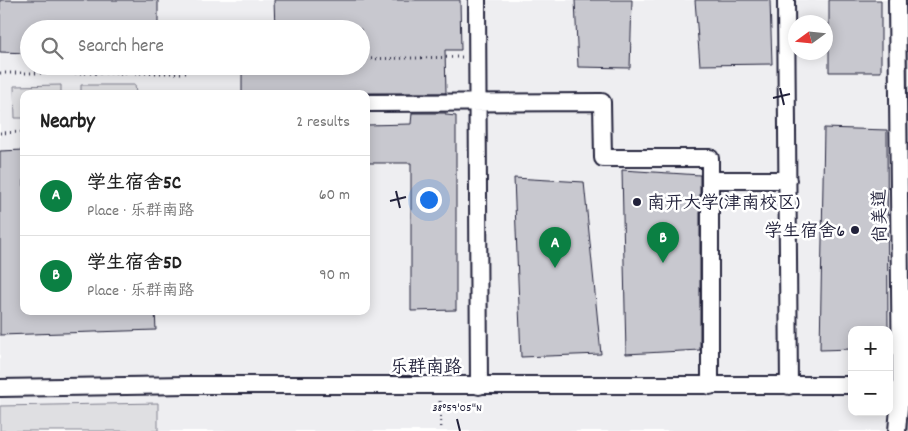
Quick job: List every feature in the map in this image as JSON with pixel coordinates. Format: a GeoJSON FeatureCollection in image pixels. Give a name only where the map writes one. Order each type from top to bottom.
{"type":"FeatureCollection","features":[{"type":"Feature","properties":{"kind":"street"},"geometry":{"type":"LineString","coordinates":[[477,0],[479,386]]}},
{"type":"Feature","properties":{"kind":"street"},"geometry":{"type":"LineString","coordinates":[[786,0],[789,386]]}},
{"type":"Feature","properties":{"kind":"street","name":"尚美道"},"geometry":{"type":"LineString","coordinates":[[897,0],[899,385],[897,431]]}},
{"type":"Feature","properties":{"kind":"street"},"geometry":{"type":"LineString","coordinates":[[370,103],[602,102],[603,158],[710,158],[710,386]]}},
{"type":"Feature","properties":{"kind":"street"},"geometry":{"type":"LineString","coordinates":[[710,180],[788,180]]}},
{"type":"Feature","properties":{"kind":"street","name":"乐群南路"},"geometry":{"type":"LineString","coordinates":[[0,388],[848,385]]}},
{"type":"Feature","properties":{"kind":"path"},"geometry":{"type":"LineString","coordinates":[[370,59],[477,57]]}},
{"type":"Feature","properties":{"kind":"path"},"geometry":{"type":"LineString","coordinates":[[0,72],[20,72]]}},
{"type":"Feature","properties":{"kind":"path"},"geometry":{"type":"LineString","coordinates":[[0,133],[20,132]]}},
{"type":"Feature","properties":{"kind":"path"},"geometry":{"type":"LineString","coordinates":[[439,386],[441,431]]}},
{"type":"Feature","properties":{"kind":"shaded area","name":"南开大学(津南校区)"},"geometry":{"type":"Polygon","coordinates":[[[0,0],[908,0],[908,431],[0,431],[0,0]]]}},
{"type":"Feature","properties":{"kind":"shaded area"},"geometry":{"type":"Polygon","coordinates":[[[904,0],[908,0],[908,431],[895,431],[904,0]]]}},
{"type":"Feature","properties":{"kind":"shaded area"},"geometry":{"type":"Polygon","coordinates":[[[61,85],[61,90],[20,90],[20,118],[15,118],[14,86],[61,85]]]}},
{"type":"Feature","properties":{"kind":"shaded area"},"geometry":{"type":"Polygon","coordinates":[[[81,85],[135,85],[136,90],[81,90],[81,85]]]}},
{"type":"Feature","properties":{"kind":"shaded area"},"geometry":{"type":"Polygon","coordinates":[[[158,403],[158,431],[0,431],[0,406],[158,403]]]}},
{"type":"Feature","properties":{"kind":"building"},"geometry":{"type":"Polygon","coordinates":[[[0,0],[158,0],[158,20],[20,20],[20,53],[0,52],[0,0]]]}},
{"type":"Feature","properties":{"kind":"building"},"geometry":{"type":"Polygon","coordinates":[[[274,0],[460,0],[461,50],[445,50],[446,93],[370,93],[370,90],[242,90],[242,75],[370,75],[370,20],[275,20],[274,0]]]}},
{"type":"Feature","properties":{"kind":"building"},"geometry":{"type":"Polygon","coordinates":[[[575,0],[632,0],[630,68],[578,67],[575,0]]]}},
{"type":"Feature","properties":{"kind":"building"},"geometry":{"type":"Polygon","coordinates":[[[695,0],[770,0],[772,64],[700,65],[695,0]]]}},
{"type":"Feature","properties":{"kind":"building"},"geometry":{"type":"Polygon","coordinates":[[[829,0],[881,0],[881,72],[829,72],[829,60],[833,60],[833,15],[829,15],[829,0]]]}},
{"type":"Feature","properties":{"kind":"building"},"geometry":{"type":"Polygon","coordinates":[[[412,113],[446,113],[446,115],[456,116],[456,310],[411,311],[411,163],[370,163],[370,125],[411,124],[412,113]]]}},
{"type":"Feature","properties":{"kind":"building","name":"学生宿舍6"},"geometry":{"type":"Polygon","coordinates":[[[824,128],[887,130],[888,326],[848,326],[848,349],[820,350],[824,128]]]}},
{"type":"Feature","properties":{"kind":"building"},"geometry":{"type":"Polygon","coordinates":[[[20,150],[20,315],[155,315],[156,330],[0,335],[0,151],[20,150]]]}},
{"type":"Feature","properties":{"kind":"building"},"geometry":{"type":"Polygon","coordinates":[[[622,170],[700,175],[700,350],[626,354],[622,170]]]}},
{"type":"Feature","properties":{"kind":"building"},"geometry":{"type":"Polygon","coordinates":[[[514,178],[584,182],[601,354],[521,357],[514,178]]]}},
{"type":"Feature","properties":{"kind":"place","name":"南开大学(津南校区)"},"geometry":{"type":"Point","coordinates":[637,202]}},
{"type":"Feature","properties":{"kind":"place","name":"学生宿舍6"},"geometry":{"type":"Point","coordinates":[855,230]}},
{"type":"Feature","properties":{"kind":"place","name":"学生宿舍5D"},"geometry":{"type":"Point","coordinates":[663,263]}},
{"type":"Feature","properties":{"kind":"place","name":"学生宿舍5C"},"geometry":{"type":"Point","coordinates":[555,268]}}]}
